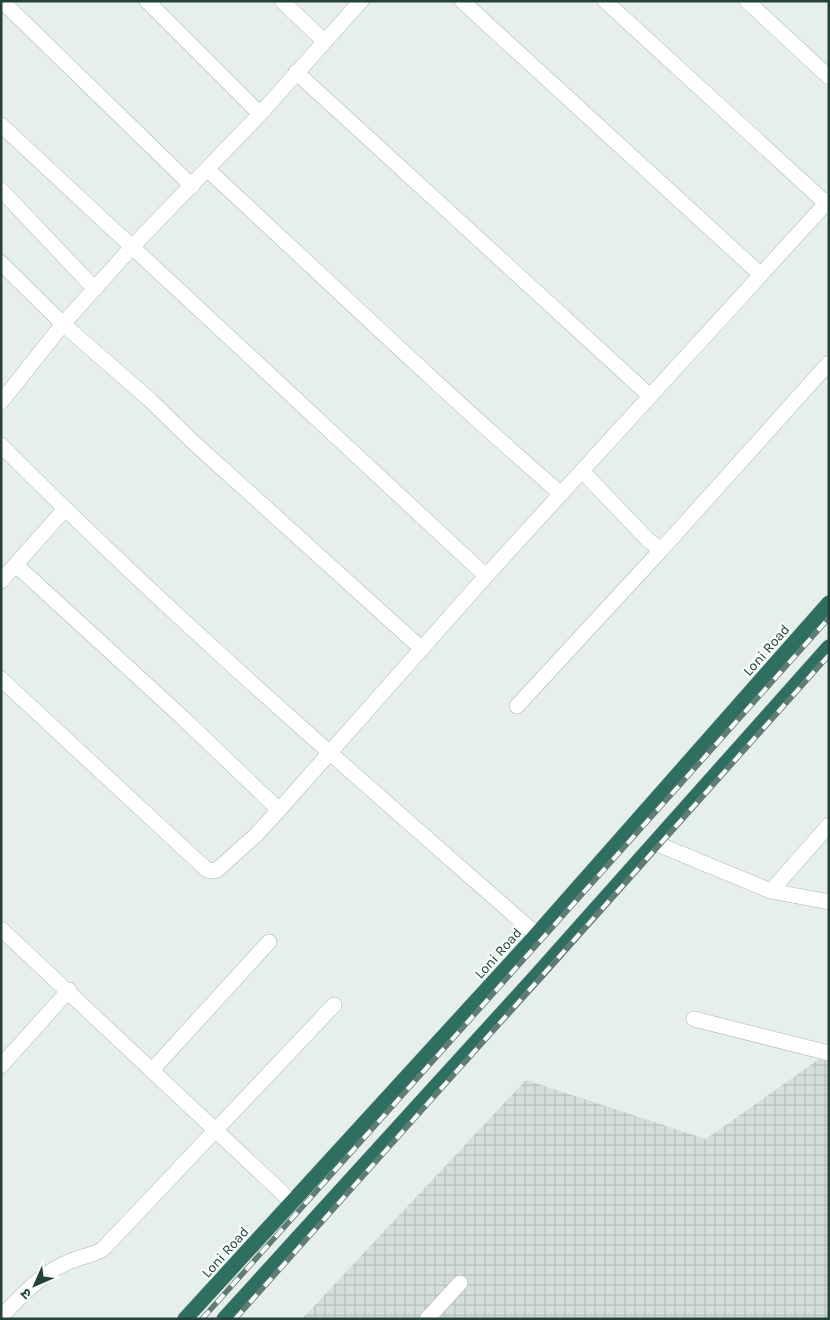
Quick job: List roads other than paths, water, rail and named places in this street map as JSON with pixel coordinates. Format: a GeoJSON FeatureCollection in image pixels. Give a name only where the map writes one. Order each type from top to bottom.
{"type":"FeatureCollection","features":[{"type":"Feature","properties":{"kind":"highway","name":"Loni Road"},"geometry":{"type":"LineString","coordinates":[[185,1319],[536,934],[829,603]]}},
{"type":"Feature","properties":{"kind":"highway"},"geometry":{"type":"LineString","coordinates":[[224,1319],[536,976],[829,646]]}},
{"type":"Feature","properties":{"kind":"street"},"geometry":{"type":"LineString","coordinates":[[2,1],[192,186]]}},
{"type":"Feature","properties":{"kind":"street"},"geometry":{"type":"LineString","coordinates":[[147,1],[260,114]]}},
{"type":"Feature","properties":{"kind":"street"},"geometry":{"type":"LineString","coordinates":[[282,1],[324,41]]}},
{"type":"Feature","properties":{"kind":"street"},"geometry":{"type":"LineString","coordinates":[[1,402],[63,324],[131,248],[208,170],[361,1]]}},
{"type":"Feature","properties":{"kind":"street"},"geometry":{"type":"LineString","coordinates":[[462,1],[760,274]]}},
{"type":"Feature","properties":{"kind":"street"},"geometry":{"type":"LineString","coordinates":[[1,679],[206,869],[211,871],[217,870],[228,862],[279,810],[486,576],[760,274],[828,203],[605,1]]}},
{"type":"Feature","properties":{"kind":"street"},"geometry":{"type":"LineString","coordinates":[[747,1],[829,77]]}},
{"type":"Feature","properties":{"kind":"street"},"geometry":{"type":"LineString","coordinates":[[296,72],[650,396]]}},
{"type":"Feature","properties":{"kind":"street"},"geometry":{"type":"LineString","coordinates":[[1,125],[131,248],[486,576]]}},
{"type":"Feature","properties":{"kind":"street"},"geometry":{"type":"LineString","coordinates":[[208,170],[414,360],[458,404],[561,494]]}},
{"type":"Feature","properties":{"kind":"street"},"geometry":{"type":"LineString","coordinates":[[1,190],[95,289]]}},
{"type":"Feature","properties":{"kind":"street"},"geometry":{"type":"LineString","coordinates":[[1,263],[63,324],[150,400],[206,454],[422,649]]}},
{"type":"Feature","properties":{"kind":"street"},"geometry":{"type":"LineString","coordinates":[[517,706],[661,550],[829,363]]}},
{"type":"Feature","properties":{"kind":"street"},"geometry":{"type":"LineString","coordinates":[[1,445],[65,509],[329,752],[536,934]]}},
{"type":"Feature","properties":{"kind":"street"},"geometry":{"type":"LineString","coordinates":[[582,471],[648,540],[661,550]]}},
{"type":"Feature","properties":{"kind":"street"},"geometry":{"type":"LineString","coordinates":[[1,581],[65,509]]}},
{"type":"Feature","properties":{"kind":"street"},"geometry":{"type":"LineString","coordinates":[[16,565],[279,810]]}},
{"type":"Feature","properties":{"kind":"street"},"geometry":{"type":"LineString","coordinates":[[772,891],[829,825]]}},
{"type":"Feature","properties":{"kind":"street"},"geometry":{"type":"LineString","coordinates":[[655,843],[772,891],[829,902]]}},
{"type":"Feature","properties":{"kind":"street"},"geometry":{"type":"LineString","coordinates":[[3,934],[69,990],[292,1202]]}},
{"type":"Feature","properties":{"kind":"street"},"geometry":{"type":"LineString","coordinates":[[153,1069],[269,942]]}},
{"type":"Feature","properties":{"kind":"street"},"geometry":{"type":"LineString","coordinates":[[1,1066],[69,990]]}},
{"type":"Feature","properties":{"kind":"street"},"geometry":{"type":"LineString","coordinates":[[1,1317],[51,1271],[71,1260],[90,1256],[104,1249],[334,1004]]}},
{"type":"Feature","properties":{"kind":"street"},"geometry":{"type":"LineString","coordinates":[[694,1019],[829,1053]]}},
{"type":"Feature","properties":{"kind":"street"},"geometry":{"type":"LineString","coordinates":[[427,1319],[460,1283]]}},
{"type":"Feature","properties":{"kind":"railway"},"geometry":{"type":"LineString","coordinates":[[202,1319],[829,618]]}},
{"type":"Feature","properties":{"kind":"railway"},"geometry":{"type":"LineString","coordinates":[[235,1319],[829,655]]}}]}
